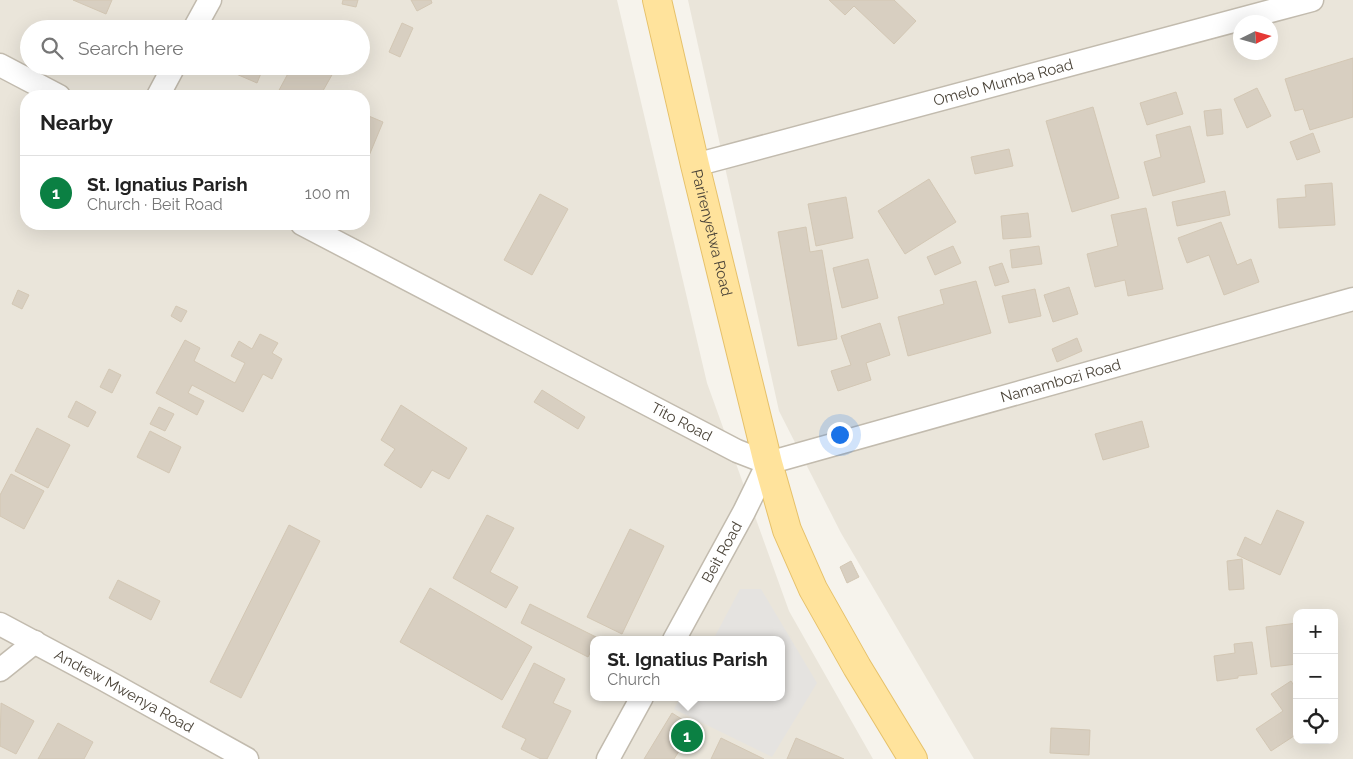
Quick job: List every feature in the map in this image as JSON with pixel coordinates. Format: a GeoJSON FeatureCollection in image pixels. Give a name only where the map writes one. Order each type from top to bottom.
{"type":"FeatureCollection","features":[{"type":"Feature","properties":{"kind":"main road","name":"Parirenyetwa Road"},"geometry":{"type":"LineString","coordinates":[[657,0],[768,464]]}},
{"type":"Feature","properties":{"kind":"main road"},"geometry":{"type":"LineString","coordinates":[[768,464],[787,530],[813,589],[857,667],[913,759]]}},
{"type":"Feature","properties":{"kind":"street"},"geometry":{"type":"LineString","coordinates":[[199,20],[210,0]]}},
{"type":"Feature","properties":{"kind":"street","name":"Omelo Mumba Road"},"geometry":{"type":"LineString","coordinates":[[695,165],[1312,0]]}},
{"type":"Feature","properties":{"kind":"street"},"geometry":{"type":"LineString","coordinates":[[0,65],[48,90]]}},
{"type":"Feature","properties":{"kind":"street"},"geometry":{"type":"LineString","coordinates":[[161,90],[169,75]]}},
{"type":"Feature","properties":{"kind":"street","name":"Tito Road"},"geometry":{"type":"LineString","coordinates":[[313,230],[729,447],[768,464]]}},
{"type":"Feature","properties":{"kind":"street","name":"Namambozi Road"},"geometry":{"type":"LineString","coordinates":[[768,464],[1353,299]]}},
{"type":"Feature","properties":{"kind":"street","name":"Beit Road"},"geometry":{"type":"LineString","coordinates":[[676,636],[768,464]]}},
{"type":"Feature","properties":{"kind":"street","name":"Andrew Mwenya Road"},"geometry":{"type":"LineString","coordinates":[[0,624],[247,759]]}},
{"type":"Feature","properties":{"kind":"street"},"geometry":{"type":"LineString","coordinates":[[0,670],[35,642]]}},
{"type":"Feature","properties":{"kind":"street"},"geometry":{"type":"LineString","coordinates":[[608,759],[640,701]]}},
{"type":"Feature","properties":{"kind":"shaded area"},"geometry":{"type":"Polygon","coordinates":[[[0,0],[617,0],[707,383],[789,611],[873,759],[0,759],[0,0]]]}},
{"type":"Feature","properties":{"kind":"shaded area"},"geometry":{"type":"Polygon","coordinates":[[[688,0],[1353,0],[1353,759],[974,759],[841,533],[779,411],[688,0]]]}},
{"type":"Feature","properties":{"kind":"shaded area"},"geometry":{"type":"Polygon","coordinates":[[[740,589],[761,589],[817,683],[772,757],[674,709],[679,701],[785,701],[785,636],[715,636],[740,589]]]}},
{"type":"Feature","properties":{"kind":"building"},"geometry":{"type":"Polygon","coordinates":[[[73,0],[112,0],[106,14],[73,0]]]}},
{"type":"Feature","properties":{"kind":"building"},"geometry":{"type":"Polygon","coordinates":[[[343,0],[358,0],[356,7],[342,4],[343,0]]]}},
{"type":"Feature","properties":{"kind":"building"},"geometry":{"type":"Polygon","coordinates":[[[411,0],[431,0],[432,3],[417,11],[411,0]]]}},
{"type":"Feature","properties":{"kind":"building"},"geometry":{"type":"Polygon","coordinates":[[[829,0],[894,0],[916,21],[894,44],[854,6],[845,15],[829,0]]]}},
{"type":"Feature","properties":{"kind":"building"},"geometry":{"type":"Polygon","coordinates":[[[402,23],[413,28],[400,57],[389,52],[402,23]]]}},
{"type":"Feature","properties":{"kind":"building"},"geometry":{"type":"Polygon","coordinates":[[[1353,58],[1353,117],[1310,130],[1303,109],[1295,111],[1285,79],[1353,58]]]}},
{"type":"Feature","properties":{"kind":"building"},"geometry":{"type":"Polygon","coordinates":[[[239,75],[260,75],[257,83],[239,75]]]}},
{"type":"Feature","properties":{"kind":"building"},"geometry":{"type":"Polygon","coordinates":[[[287,75],[332,75],[323,90],[279,90],[287,75]]]}},
{"type":"Feature","properties":{"kind":"building"},"geometry":{"type":"Polygon","coordinates":[[[1257,88],[1271,116],[1247,128],[1234,99],[1257,88]]]}},
{"type":"Feature","properties":{"kind":"building"},"geometry":{"type":"Polygon","coordinates":[[[1176,92],[1183,114],[1147,125],[1140,103],[1176,92]]]}},
{"type":"Feature","properties":{"kind":"building"},"geometry":{"type":"Polygon","coordinates":[[[1093,107],[1119,198],[1072,212],[1046,121],[1093,107]]]}},
{"type":"Feature","properties":{"kind":"building"},"geometry":{"type":"Polygon","coordinates":[[[1221,109],[1223,134],[1207,136],[1204,111],[1221,109]]]}},
{"type":"Feature","properties":{"kind":"building"},"geometry":{"type":"Polygon","coordinates":[[[370,117],[383,122],[370,153],[370,117]]]}},
{"type":"Feature","properties":{"kind":"building"},"geometry":{"type":"Polygon","coordinates":[[[1190,126],[1205,182],[1153,196],[1144,162],[1161,157],[1156,135],[1190,126]]]}},
{"type":"Feature","properties":{"kind":"building"},"geometry":{"type":"Polygon","coordinates":[[[1313,133],[1320,152],[1297,160],[1290,142],[1313,133]]]}},
{"type":"Feature","properties":{"kind":"building"},"geometry":{"type":"Polygon","coordinates":[[[1009,149],[1013,166],[975,174],[971,157],[1009,149]]]}},
{"type":"Feature","properties":{"kind":"building"},"geometry":{"type":"Polygon","coordinates":[[[929,179],[956,222],[905,254],[878,211],[929,179]]]}},
{"type":"Feature","properties":{"kind":"building"},"geometry":{"type":"Polygon","coordinates":[[[1332,183],[1335,225],[1279,228],[1277,199],[1306,197],[1305,185],[1332,183]]]}},
{"type":"Feature","properties":{"kind":"building"},"geometry":{"type":"Polygon","coordinates":[[[1225,191],[1230,215],[1177,226],[1172,202],[1225,191]]]}},
{"type":"Feature","properties":{"kind":"building"},"geometry":{"type":"Polygon","coordinates":[[[540,194],[568,209],[532,275],[504,260],[540,194]]]}},
{"type":"Feature","properties":{"kind":"building"},"geometry":{"type":"Polygon","coordinates":[[[846,197],[853,238],[816,246],[808,204],[846,197]]]}},
{"type":"Feature","properties":{"kind":"building"},"geometry":{"type":"Polygon","coordinates":[[[1146,208],[1163,289],[1128,296],[1125,280],[1095,287],[1087,254],[1118,246],[1111,215],[1146,208]]]}},
{"type":"Feature","properties":{"kind":"building"},"geometry":{"type":"Polygon","coordinates":[[[1028,213],[1031,237],[1003,239],[1001,216],[1028,213]]]}},
{"type":"Feature","properties":{"kind":"building"},"geometry":{"type":"Polygon","coordinates":[[[1221,222],[1237,265],[1251,259],[1259,282],[1224,295],[1209,255],[1187,263],[1178,238],[1221,222]]]}},
{"type":"Feature","properties":{"kind":"building"},"geometry":{"type":"Polygon","coordinates":[[[806,227],[810,252],[822,250],[837,339],[798,346],[778,232],[806,227]]]}},
{"type":"Feature","properties":{"kind":"building"},"geometry":{"type":"Polygon","coordinates":[[[953,246],[961,263],[935,275],[927,257],[953,246]]]}},
{"type":"Feature","properties":{"kind":"building"},"geometry":{"type":"Polygon","coordinates":[[[1039,246],[1042,264],[1012,268],[1010,250],[1039,246]]]}},
{"type":"Feature","properties":{"kind":"building"},"geometry":{"type":"Polygon","coordinates":[[[868,259],[878,298],[842,308],[833,268],[868,259]]]}},
{"type":"Feature","properties":{"kind":"building"},"geometry":{"type":"Polygon","coordinates":[[[1002,263],[1009,282],[995,286],[989,267],[1002,263]]]}},
{"type":"Feature","properties":{"kind":"building"},"geometry":{"type":"Polygon","coordinates":[[[976,281],[991,333],[908,356],[898,317],[944,304],[940,290],[976,281]]]}},
{"type":"Feature","properties":{"kind":"building"},"geometry":{"type":"Polygon","coordinates":[[[1069,287],[1078,314],[1053,322],[1044,295],[1069,287]]]}},
{"type":"Feature","properties":{"kind":"building"},"geometry":{"type":"Polygon","coordinates":[[[1035,289],[1041,316],[1009,323],[1002,296],[1035,289]]]}},
{"type":"Feature","properties":{"kind":"building"},"geometry":{"type":"Polygon","coordinates":[[[18,290],[29,295],[22,309],[12,304],[18,290]]]}},
{"type":"Feature","properties":{"kind":"building"},"geometry":{"type":"Polygon","coordinates":[[[176,306],[187,311],[181,322],[171,316],[176,306]]]}},
{"type":"Feature","properties":{"kind":"building"},"geometry":{"type":"Polygon","coordinates":[[[880,323],[890,355],[866,363],[871,380],[838,391],[831,371],[851,365],[841,336],[880,323]]]}},
{"type":"Feature","properties":{"kind":"building"},"geometry":{"type":"Polygon","coordinates":[[[260,334],[278,343],[272,353],[282,359],[272,379],[263,374],[243,412],[192,385],[188,393],[204,401],[197,415],[156,393],[185,340],[200,348],[194,361],[235,383],[245,363],[231,356],[239,341],[252,349],[260,334]]]}},
{"type":"Feature","properties":{"kind":"building"},"geometry":{"type":"Polygon","coordinates":[[[1077,338],[1082,351],[1057,362],[1052,349],[1077,338]]]}},
{"type":"Feature","properties":{"kind":"building"},"geometry":{"type":"Polygon","coordinates":[[[109,369],[121,375],[112,393],[100,387],[109,369]]]}},
{"type":"Feature","properties":{"kind":"building"},"geometry":{"type":"Polygon","coordinates":[[[542,390],[585,417],[578,429],[534,402],[542,390]]]}},
{"type":"Feature","properties":{"kind":"building"},"geometry":{"type":"Polygon","coordinates":[[[76,401],[96,412],[88,427],[68,417],[76,401]]]}},
{"type":"Feature","properties":{"kind":"building"},"geometry":{"type":"Polygon","coordinates":[[[401,405],[467,448],[449,479],[432,470],[421,488],[384,465],[395,449],[381,440],[401,405]]]}},
{"type":"Feature","properties":{"kind":"building"},"geometry":{"type":"Polygon","coordinates":[[[159,407],[174,414],[165,431],[150,424],[159,407]]]}},
{"type":"Feature","properties":{"kind":"building"},"geometry":{"type":"Polygon","coordinates":[[[1142,421],[1149,447],[1103,460],[1095,434],[1142,421]]]}},
{"type":"Feature","properties":{"kind":"building"},"geometry":{"type":"Polygon","coordinates":[[[37,428],[70,445],[48,488],[15,471],[37,428]]]}},
{"type":"Feature","properties":{"kind":"building"},"geometry":{"type":"Polygon","coordinates":[[[150,431],[181,447],[169,473],[137,457],[150,431]]]}},
{"type":"Feature","properties":{"kind":"building"},"geometry":{"type":"Polygon","coordinates":[[[11,474],[44,491],[24,529],[0,516],[0,495],[11,474]]]}},
{"type":"Feature","properties":{"kind":"building"},"geometry":{"type":"Polygon","coordinates":[[[1277,510],[1304,522],[1280,575],[1237,555],[1245,537],[1261,545],[1277,510]]]}},
{"type":"Feature","properties":{"kind":"building"},"geometry":{"type":"Polygon","coordinates":[[[487,515],[514,528],[490,572],[518,587],[506,608],[453,578],[487,515]]]}},
{"type":"Feature","properties":{"kind":"building"},"geometry":{"type":"Polygon","coordinates":[[[289,525],[320,541],[241,698],[210,682],[289,525]]]}},
{"type":"Feature","properties":{"kind":"building"},"geometry":{"type":"Polygon","coordinates":[[[630,529],[664,546],[622,634],[587,617],[630,529]]]}},
{"type":"Feature","properties":{"kind":"building"},"geometry":{"type":"Polygon","coordinates":[[[1242,559],[1244,589],[1229,590],[1227,561],[1242,559]]]}},
{"type":"Feature","properties":{"kind":"building"},"geometry":{"type":"Polygon","coordinates":[[[851,561],[859,577],[847,583],[840,567],[851,561]]]}},
{"type":"Feature","properties":{"kind":"building"},"geometry":{"type":"Polygon","coordinates":[[[118,580],[160,601],[151,620],[109,598],[118,580]]]}},
{"type":"Feature","properties":{"kind":"building"},"geometry":{"type":"Polygon","coordinates":[[[430,588],[532,647],[502,700],[400,642],[430,588]]]}},
{"type":"Feature","properties":{"kind":"building"},"geometry":{"type":"Polygon","coordinates":[[[530,604],[594,636],[590,636],[590,653],[588,657],[521,623],[530,604]]]}},
{"type":"Feature","properties":{"kind":"building"},"geometry":{"type":"Polygon","coordinates":[[[1293,624],[1293,664],[1271,667],[1266,627],[1293,624]]]}},
{"type":"Feature","properties":{"kind":"building"},"geometry":{"type":"Polygon","coordinates":[[[1252,642],[1257,674],[1217,681],[1214,656],[1235,653],[1234,644],[1252,642]]]}},
{"type":"Feature","properties":{"kind":"building"},"geometry":{"type":"Polygon","coordinates":[[[534,663],[565,679],[553,703],[571,711],[547,759],[541,759],[521,749],[526,739],[502,727],[534,663]]]}},
{"type":"Feature","properties":{"kind":"building"},"geometry":{"type":"Polygon","coordinates":[[[1291,681],[1293,684],[1293,737],[1271,751],[1256,729],[1283,711],[1271,694],[1291,681]]]}},
{"type":"Feature","properties":{"kind":"building"},"geometry":{"type":"Polygon","coordinates":[[[1,703],[34,721],[16,754],[0,746],[1,703]]]}},
{"type":"Feature","properties":{"kind":"building"},"geometry":{"type":"Polygon","coordinates":[[[672,713],[694,727],[674,759],[644,759],[672,713]]]}},
{"type":"Feature","properties":{"kind":"building"},"geometry":{"type":"Polygon","coordinates":[[[58,723],[93,742],[84,759],[38,759],[58,723]]]}},
{"type":"Feature","properties":{"kind":"building"},"geometry":{"type":"Polygon","coordinates":[[[1051,728],[1090,730],[1089,755],[1050,753],[1051,728]]]}},
{"type":"Feature","properties":{"kind":"building"},"geometry":{"type":"Polygon","coordinates":[[[721,738],[764,759],[711,759],[721,738]]]}},
{"type":"Feature","properties":{"kind":"building"},"geometry":{"type":"Polygon","coordinates":[[[796,738],[844,759],[787,759],[796,738]]]}},
{"type":"Feature","properties":{"kind":"place","name":"St. Ignatius Parish"},"geometry":{"type":"Point","coordinates":[687,736]}}]}
